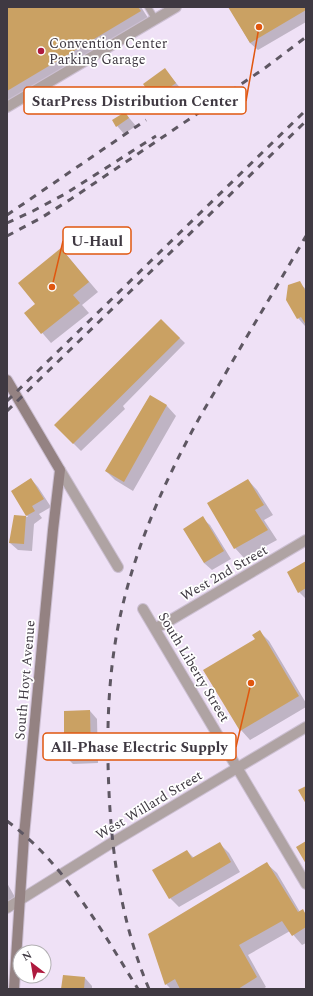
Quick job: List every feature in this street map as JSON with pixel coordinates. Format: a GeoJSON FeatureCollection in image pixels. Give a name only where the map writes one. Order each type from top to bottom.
{"type":"FeatureCollection","features":[{"type":"Feature","properties":{"kind":"main road"},"geometry":{"type":"LineString","coordinates":[[7,380],[60,470]]}},
{"type":"Feature","properties":{"kind":"main road","name":"South Hoyt Avenue"},"geometry":{"type":"LineString","coordinates":[[14,989],[27,812],[53,530],[60,470]]}},
{"type":"Feature","properties":{"kind":"street"},"geometry":{"type":"LineString","coordinates":[[7,107],[176,7]]}},
{"type":"Feature","properties":{"kind":"street"},"geometry":{"type":"LineString","coordinates":[[60,470],[118,567]]}},
{"type":"Feature","properties":{"kind":"street","name":"West 2nd Street"},"geometry":{"type":"LineString","coordinates":[[155,628],[306,540]]}},
{"type":"Feature","properties":{"kind":"street","name":"South Liberty Street"},"geometry":{"type":"LineString","coordinates":[[143,609],[306,884]]}},
{"type":"Feature","properties":{"kind":"street","name":"West Willard Street"},"geometry":{"type":"LineString","coordinates":[[7,908],[113,842],[306,727]]}},
{"type":"Feature","properties":{"kind":"lane"},"geometry":{"type":"LineString","coordinates":[[148,7],[155,19]]}},
{"type":"Feature","properties":{"kind":"building","name":"Convention Center Parking Garage"},"geometry":{"type":"Polygon","coordinates":[[[7,7],[138,7],[141,11],[7,91],[7,7]]]}},
{"type":"Feature","properties":{"kind":"building"},"geometry":{"type":"Polygon","coordinates":[[[228,7],[306,7],[306,10],[250,43],[228,7]]]}},
{"type":"Feature","properties":{"kind":"building"},"geometry":{"type":"Polygon","coordinates":[[[165,68],[176,83],[159,95],[156,92],[151,95],[143,84],[165,68]]]}},
{"type":"Feature","properties":{"kind":"building"},"geometry":{"type":"Polygon","coordinates":[[[125,112],[129,118],[116,127],[112,120],[125,112]]]}},
{"type":"Feature","properties":{"kind":"building"},"geometry":{"type":"Polygon","coordinates":[[[61,248],[89,282],[73,295],[80,303],[41,334],[24,313],[35,304],[18,283],[61,248]]]}},
{"type":"Feature","properties":{"kind":"building"},"geometry":{"type":"Polygon","coordinates":[[[300,281],[305,290],[306,289],[306,325],[301,317],[297,319],[286,300],[288,285],[300,281]]]}},
{"type":"Feature","properties":{"kind":"building"},"geometry":{"type":"Polygon","coordinates":[[[161,319],[180,338],[73,444],[54,425],[161,319]]]}},
{"type":"Feature","properties":{"kind":"building"},"geometry":{"type":"Polygon","coordinates":[[[150,395],[167,405],[124,482],[105,471],[150,395]]]}},
{"type":"Feature","properties":{"kind":"building"},"geometry":{"type":"Polygon","coordinates":[[[31,478],[44,499],[32,506],[35,511],[26,516],[11,491],[31,478]]]}},
{"type":"Feature","properties":{"kind":"building"},"geometry":{"type":"Polygon","coordinates":[[[248,479],[264,505],[255,510],[268,530],[234,549],[207,503],[248,479]]]}},
{"type":"Feature","properties":{"kind":"building"},"geometry":{"type":"Polygon","coordinates":[[[14,515],[26,516],[24,544],[9,543],[14,515]]]}},
{"type":"Feature","properties":{"kind":"building"},"geometry":{"type":"Polygon","coordinates":[[[203,516],[224,551],[204,563],[183,529],[203,516]]]}},
{"type":"Feature","properties":{"kind":"building"},"geometry":{"type":"Polygon","coordinates":[[[306,561],[306,588],[298,593],[287,572],[306,561]]]}},
{"type":"Feature","properties":{"kind":"building"},"geometry":{"type":"Polygon","coordinates":[[[260,630],[299,696],[240,731],[203,670],[255,639],[252,635],[260,630]]]}},
{"type":"Feature","properties":{"kind":"building"},"geometry":{"type":"Polygon","coordinates":[[[90,710],[91,756],[64,757],[64,711],[90,710]]]}},
{"type":"Feature","properties":{"kind":"building"},"geometry":{"type":"Polygon","coordinates":[[[306,786],[306,804],[298,790],[306,786]]]}},
{"type":"Feature","properties":{"kind":"building"},"geometry":{"type":"Polygon","coordinates":[[[306,841],[306,864],[296,847],[306,841]]]}},
{"type":"Feature","properties":{"kind":"building"},"geometry":{"type":"Polygon","coordinates":[[[220,842],[231,862],[169,899],[152,870],[187,850],[192,858],[220,842]]]}},
{"type":"Feature","properties":{"kind":"building"},"geometry":{"type":"Polygon","coordinates":[[[267,862],[298,912],[303,909],[306,915],[306,927],[292,936],[282,921],[239,945],[257,977],[238,989],[180,989],[175,979],[165,985],[148,934],[267,862]]]}},
{"type":"Feature","properties":{"kind":"building"},"geometry":{"type":"Polygon","coordinates":[[[63,975],[85,977],[84,989],[61,989],[63,975]]]}},
{"type":"Feature","properties":{"kind":"railway"},"geometry":{"type":"LineString","coordinates":[[7,236],[41,218],[71,199],[265,68],[306,37]]}},
{"type":"Feature","properties":{"kind":"railway"},"geometry":{"type":"LineString","coordinates":[[7,401],[306,110]]}},
{"type":"Feature","properties":{"kind":"railway"},"geometry":{"type":"LineString","coordinates":[[7,215],[146,120]]}},
{"type":"Feature","properties":{"kind":"railway"},"geometry":{"type":"LineString","coordinates":[[7,411],[306,121]]}},
{"type":"Feature","properties":{"kind":"railway"},"geometry":{"type":"LineString","coordinates":[[7,223],[65,194],[156,136]]}},
{"type":"Feature","properties":{"kind":"railway"},"geometry":{"type":"LineString","coordinates":[[149,989],[132,942],[126,918],[120,893],[113,842],[108,768],[108,719],[111,671],[119,623],[124,600],[143,538],[178,458],[201,415],[306,236]]}},
{"type":"Feature","properties":{"kind":"railway"},"geometry":{"type":"LineString","coordinates":[[7,821],[28,838],[64,877],[95,920],[138,989]]}},
{"type":"Feature","properties":{"kind":"place","name":"StarPress Distribution Center"},"geometry":{"type":"Point","coordinates":[259,27]}},
{"type":"Feature","properties":{"kind":"place","name":"Convention Center Parking Garage"},"geometry":{"type":"Point","coordinates":[41,51]}},
{"type":"Feature","properties":{"kind":"place","name":"U-Haul"},"geometry":{"type":"Point","coordinates":[52,287]}},
{"type":"Feature","properties":{"kind":"place","name":"All-Phase Electric Supply"},"geometry":{"type":"Point","coordinates":[251,683]}}]}
